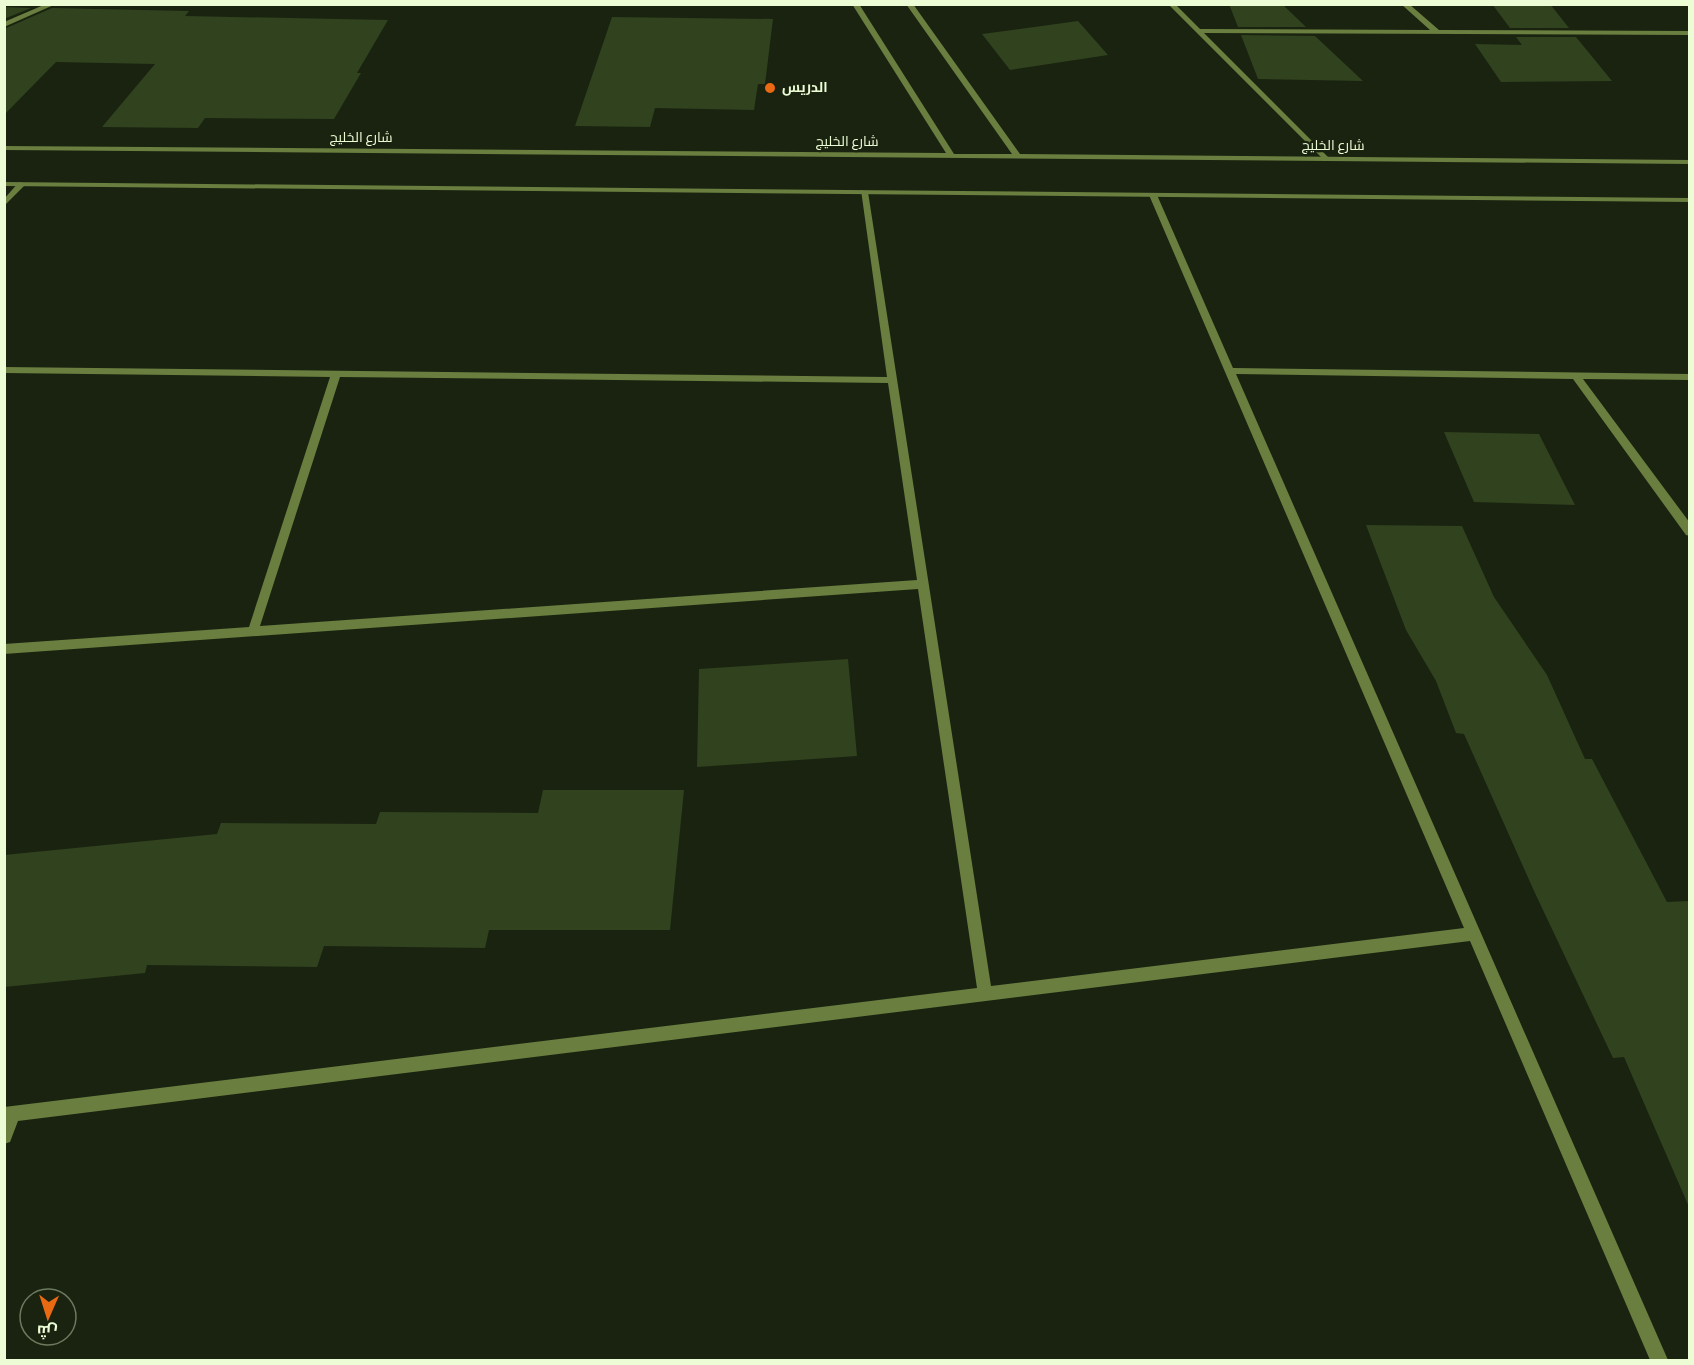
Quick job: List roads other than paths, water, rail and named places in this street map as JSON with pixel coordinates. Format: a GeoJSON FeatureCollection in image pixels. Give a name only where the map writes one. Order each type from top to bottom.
{"type":"FeatureCollection","features":[{"type":"Feature","properties":{"kind":"street"},"geometry":{"type":"LineString","coordinates":[[4,25],[53,4]]}},
{"type":"Feature","properties":{"kind":"street"},"geometry":{"type":"LineString","coordinates":[[855,4],[952,156]]}},
{"type":"Feature","properties":{"kind":"street"},"geometry":{"type":"LineString","coordinates":[[909,4],[1018,157]]}},
{"type":"Feature","properties":{"kind":"street"},"geometry":{"type":"LineString","coordinates":[[1171,4],[1325,159]]}},
{"type":"Feature","properties":{"kind":"street"},"geometry":{"type":"LineString","coordinates":[[1404,4],[1437,32]]}},
{"type":"Feature","properties":{"kind":"street"},"geometry":{"type":"LineString","coordinates":[[1198,31],[1689,33]]}},
{"type":"Feature","properties":{"kind":"street","name":"شارع الخليج"},"geometry":{"type":"LineString","coordinates":[[4,148],[1689,162]]}},
{"type":"Feature","properties":{"kind":"street"},"geometry":{"type":"LineString","coordinates":[[4,184],[1689,200]]}},
{"type":"Feature","properties":{"kind":"street"},"geometry":{"type":"LineString","coordinates":[[4,204],[22,184]]}},
{"type":"Feature","properties":{"kind":"street"},"geometry":{"type":"LineString","coordinates":[[864,192],[985,993]]}},
{"type":"Feature","properties":{"kind":"street"},"geometry":{"type":"LineString","coordinates":[[1153,195],[1659,1360]]}},
{"type":"Feature","properties":{"kind":"street"},"geometry":{"type":"LineString","coordinates":[[4,370],[892,380]]}},
{"type":"Feature","properties":{"kind":"street"},"geometry":{"type":"LineString","coordinates":[[1230,371],[1689,377]]}},
{"type":"Feature","properties":{"kind":"street"},"geometry":{"type":"LineString","coordinates":[[253,631],[336,374]]}},
{"type":"Feature","properties":{"kind":"street"},"geometry":{"type":"LineString","coordinates":[[1575,375],[1689,532]]}},
{"type":"Feature","properties":{"kind":"street"},"geometry":{"type":"LineString","coordinates":[[4,649],[923,584]]}},
{"type":"Feature","properties":{"kind":"street"},"geometry":{"type":"LineString","coordinates":[[4,1136],[9,1114],[1473,934]]}},
{"type":"Feature","properties":{"kind":"place","name":"الدريس"},"geometry":{"type":"Point","coordinates":[770,88]}}]}
